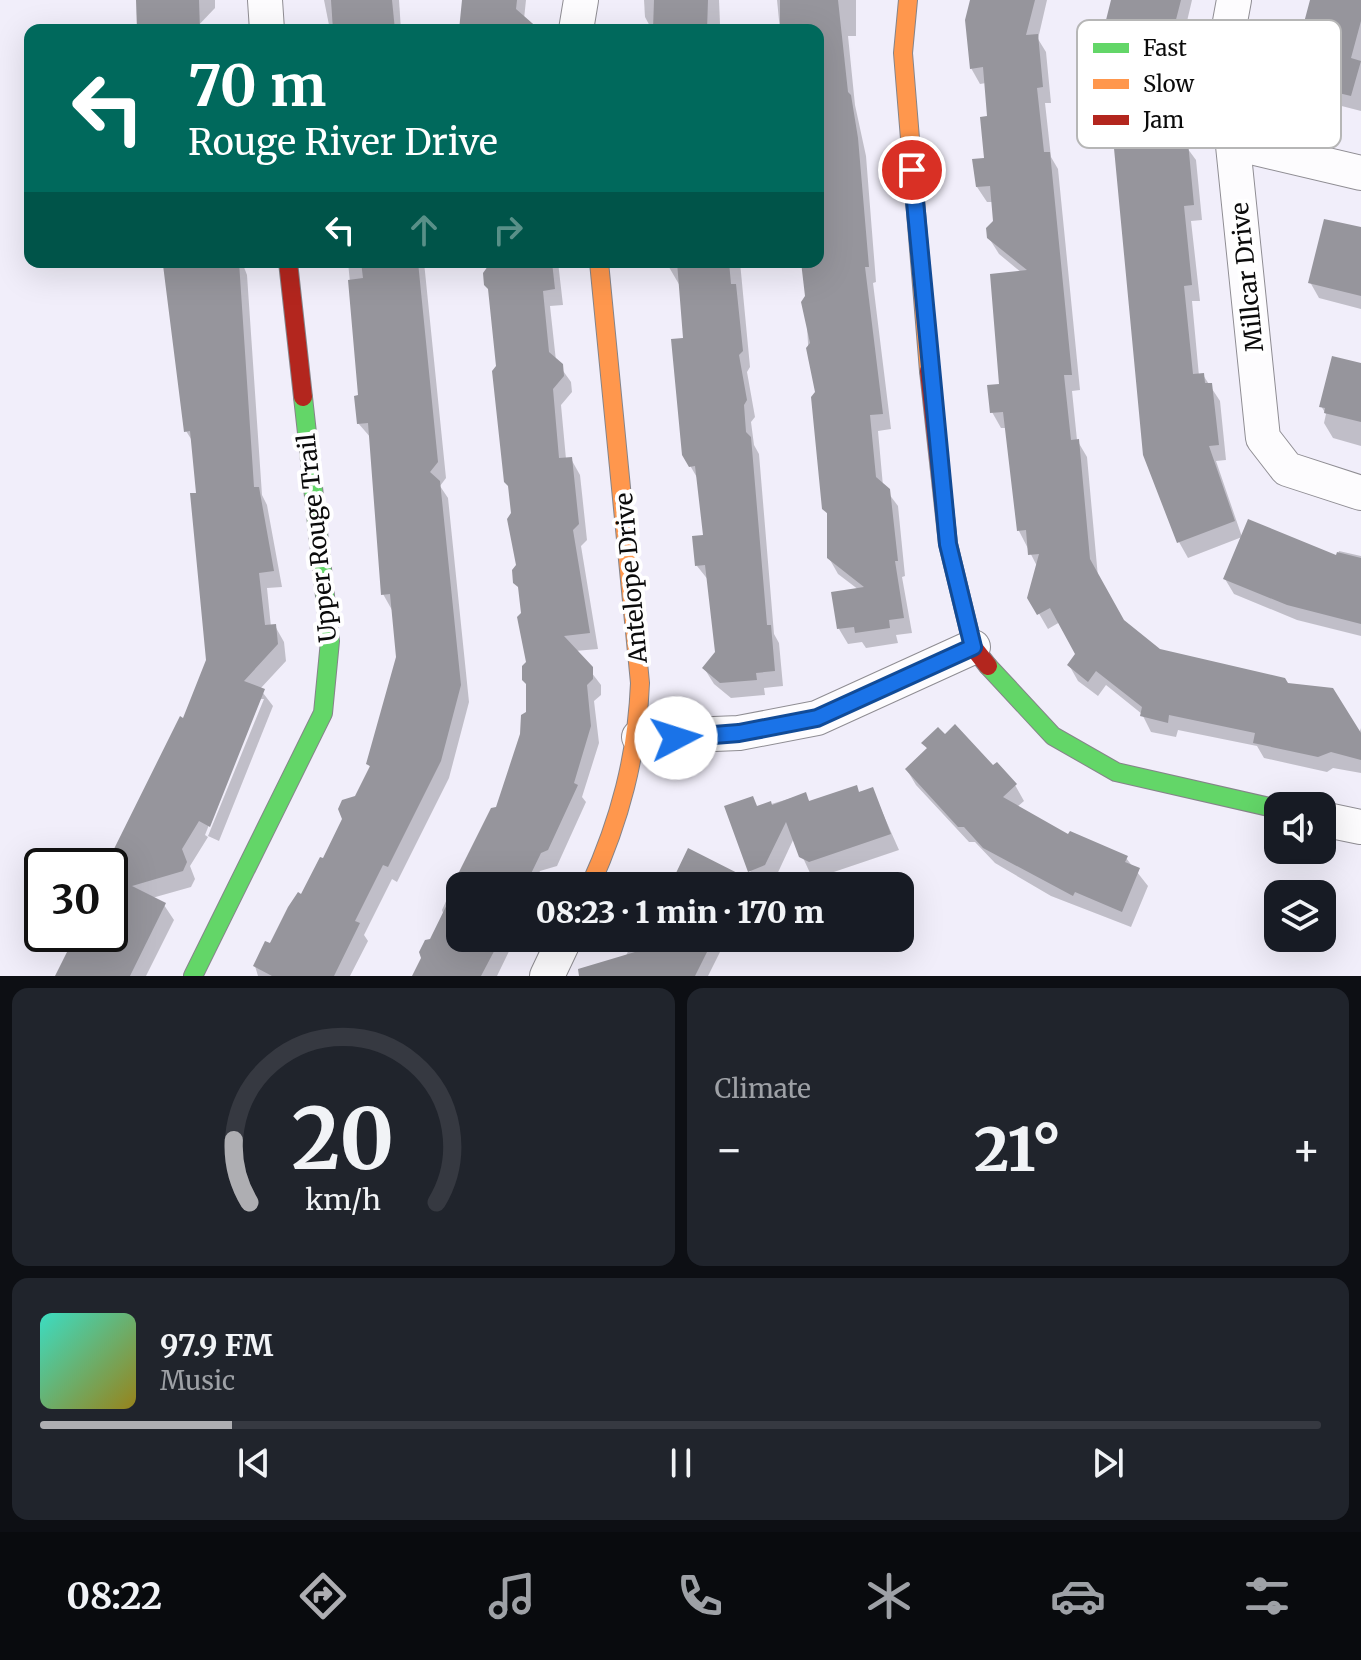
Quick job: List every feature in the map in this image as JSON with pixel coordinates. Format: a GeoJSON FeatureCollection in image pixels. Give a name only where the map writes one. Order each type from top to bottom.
{"type":"FeatureCollection","features":[{"type":"Feature","properties":{"kind":"street"},"geometry":{"type":"LineString","coordinates":[[265,0],[267,24]]}},
{"type":"Feature","properties":{"kind":"street"},"geometry":{"type":"LineString","coordinates":[[577,24],[581,0]]}},
{"type":"Feature","properties":{"kind":"street"},"geometry":{"type":"LineString","coordinates":[[908,0],[903,53],[926,346],[948,544],[973,647],[1005,687],[1053,736],[1116,772],[1264,806]]}},
{"type":"Feature","properties":{"kind":"street","name":"Millcar Drive"},"geometry":{"type":"LineString","coordinates":[[1230,20],[1234,0]]}},
{"type":"Feature","properties":{"kind":"street","name":"Millcar Drive"},"geometry":{"type":"LineString","coordinates":[[1234,148],[1263,438],[1287,469],[1361,493]]}},
{"type":"Feature","properties":{"kind":"street"},"geometry":{"type":"LineString","coordinates":[[1255,148],[1361,173]]}},
{"type":"Feature","properties":{"kind":"street","name":"Upper Rouge Trail"},"geometry":{"type":"LineString","coordinates":[[193,976],[323,713],[330,641],[289,268]]}},
{"type":"Feature","properties":{"kind":"street","name":"Antelope Drive"},"geometry":{"type":"LineString","coordinates":[[597,872],[608,849],[639,737],[640,651],[600,268]]}},
{"type":"Feature","properties":{"kind":"street"},"geometry":{"type":"LineString","coordinates":[[639,737],[739,733],[817,718],[973,647]]}},
{"type":"Feature","properties":{"kind":"street"},"geometry":{"type":"LineString","coordinates":[[1336,822],[1361,827]]}},
{"type":"Feature","properties":{"kind":"street"},"geometry":{"type":"LineString","coordinates":[[547,976],[558,952]]}},
{"type":"Feature","properties":{"kind":"building"},"geometry":{"type":"Polygon","coordinates":[[[136,0],[199,0],[200,24],[137,24],[136,0]]]}},
{"type":"Feature","properties":{"kind":"building"},"geometry":{"type":"Polygon","coordinates":[[[331,0],[392,0],[394,24],[333,24],[331,0]]]}},
{"type":"Feature","properties":{"kind":"building"},"geometry":{"type":"Polygon","coordinates":[[[462,0],[517,0],[516,9],[533,24],[460,24],[462,0]]]}},
{"type":"Feature","properties":{"kind":"building"},"geometry":{"type":"Polygon","coordinates":[[[654,0],[708,0],[707,24],[653,24],[654,0]]]}},
{"type":"Feature","properties":{"kind":"building"},"geometry":{"type":"Polygon","coordinates":[[[780,0],[838,0],[848,92],[858,138],[869,267],[865,267],[883,414],[870,415],[876,477],[890,489],[898,561],[895,561],[904,618],[889,620],[890,628],[855,633],[854,627],[837,629],[831,592],[864,587],[827,558],[827,513],[822,509],[811,397],[815,392],[806,348],[810,343],[801,302],[805,296],[802,268],[824,268],[824,24],[780,24],[780,0]]]}},
{"type":"Feature","properties":{"kind":"building"},"geometry":{"type":"Polygon","coordinates":[[[970,0],[1035,0],[1026,35],[1038,34],[1043,87],[1037,88],[1044,152],[1050,152],[1072,375],[1064,375],[1071,440],[1079,439],[1090,559],[1124,620],[1160,649],[1285,678],[1288,683],[1333,688],[1361,733],[1361,760],[1331,752],[1318,757],[1253,743],[1255,733],[1169,715],[1168,723],[1140,716],[1142,707],[1096,671],[1088,682],[1067,665],[1075,654],[1050,608],[1037,615],[1027,598],[1039,554],[1028,555],[1026,530],[1017,531],[1003,412],[990,413],[987,385],[999,384],[990,274],[1027,270],[987,238],[986,228],[993,221],[990,186],[976,187],[972,159],[984,158],[980,117],[987,116],[983,67],[970,69],[965,20],[970,0]]]}},
{"type":"Feature","properties":{"kind":"building"},"geometry":{"type":"Polygon","coordinates":[[[1111,0],[1181,0],[1176,20],[1106,20],[1111,0]]]}},
{"type":"Feature","properties":{"kind":"building"},"geometry":{"type":"Polygon","coordinates":[[[1310,0],[1361,0],[1361,21],[1351,58],[1361,61],[1351,96],[1341,94],[1341,20],[1305,20],[1310,0]]]}},
{"type":"Feature","properties":{"kind":"building"},"geometry":{"type":"Polygon","coordinates":[[[1114,148],[1189,148],[1194,205],[1184,206],[1192,285],[1184,286],[1193,374],[1204,373],[1205,383],[1212,383],[1219,445],[1209,446],[1235,521],[1177,543],[1143,455],[1114,148]]]}},
{"type":"Feature","properties":{"kind":"building"},"geometry":{"type":"Polygon","coordinates":[[[1324,219],[1361,227],[1361,296],[1308,283],[1324,219]]]}},
{"type":"Feature","properties":{"kind":"building"},"geometry":{"type":"Polygon","coordinates":[[[163,268],[239,268],[254,487],[259,487],[274,571],[259,573],[265,625],[276,624],[278,644],[244,681],[265,689],[210,827],[199,821],[182,849],[187,862],[183,871],[132,886],[166,903],[130,976],[55,976],[67,952],[128,952],[128,848],[114,848],[180,716],[183,718],[206,660],[190,493],[196,493],[190,431],[184,432],[163,268]]]}},
{"type":"Feature","properties":{"kind":"building"},"geometry":{"type":"Polygon","coordinates":[[[362,268],[419,268],[438,462],[430,472],[440,481],[461,685],[441,761],[388,867],[383,865],[355,921],[360,923],[334,976],[272,976],[253,966],[265,941],[270,943],[288,907],[298,892],[301,894],[320,857],[323,858],[342,819],[338,809],[342,800],[355,796],[370,766],[366,764],[396,657],[390,594],[381,595],[368,423],[357,424],[354,396],[358,395],[348,280],[363,278],[362,268]]]}},
{"type":"Feature","properties":{"kind":"building"},"geometry":{"type":"Polygon","coordinates":[[[487,268],[553,268],[555,289],[543,291],[549,352],[563,364],[564,376],[553,389],[559,458],[572,457],[579,524],[573,530],[590,633],[564,636],[593,667],[593,679],[587,685],[591,726],[574,783],[578,785],[548,850],[541,853],[532,872],[459,872],[491,808],[496,807],[520,734],[521,715],[526,712],[526,684],[522,680],[522,666],[526,662],[517,617],[521,613],[518,587],[513,583],[512,570],[516,565],[507,519],[511,513],[508,486],[504,482],[492,371],[496,366],[488,289],[484,285],[483,273],[487,268]]]}},
{"type":"Feature","properties":{"kind":"building"},"geometry":{"type":"Polygon","coordinates":[[[677,268],[730,268],[731,284],[736,284],[743,351],[739,355],[747,400],[744,405],[746,432],[751,437],[767,625],[771,625],[775,671],[756,673],[757,680],[720,683],[702,668],[715,652],[705,565],[695,566],[692,536],[703,535],[695,466],[689,467],[682,455],[671,339],[683,338],[677,268]]]}},
{"type":"Feature","properties":{"kind":"building"},"geometry":{"type":"Polygon","coordinates":[[[1332,356],[1361,363],[1361,422],[1324,413],[1325,408],[1319,407],[1332,356]]]}},
{"type":"Feature","properties":{"kind":"building"},"geometry":{"type":"Polygon","coordinates":[[[1248,519],[1336,555],[1337,552],[1361,558],[1361,624],[1287,605],[1223,579],[1248,519]]]}},
{"type":"Feature","properties":{"kind":"building"},"geometry":{"type":"Polygon","coordinates":[[[955,724],[993,765],[997,762],[1017,784],[1003,797],[1068,834],[1070,831],[1128,856],[1125,862],[1140,868],[1122,912],[1075,892],[1073,896],[983,848],[964,827],[958,827],[905,769],[927,748],[921,743],[938,727],[945,734],[955,724]]]}},
{"type":"Feature","properties":{"kind":"building"},"geometry":{"type":"Polygon","coordinates":[[[857,785],[859,792],[873,787],[891,834],[809,862],[799,857],[786,822],[765,865],[748,872],[724,806],[753,796],[757,806],[771,801],[772,805],[806,792],[809,801],[857,785]]]}},
{"type":"Feature","properties":{"kind":"building"},"geometry":{"type":"Polygon","coordinates":[[[688,848],[735,872],[676,872],[688,848]]]}},
{"type":"Feature","properties":{"kind":"building"},"geometry":{"type":"Polygon","coordinates":[[[446,906],[446,952],[494,952],[481,976],[412,976],[421,958],[419,952],[425,940],[430,939],[446,906]]]}},
{"type":"Feature","properties":{"kind":"building"},"geometry":{"type":"Polygon","coordinates":[[[635,952],[707,952],[695,976],[579,976],[578,969],[635,952]]]}},
{"type":"Feature","properties":{"kind":"traffic: fast"},"geometry":{"type":"LineString","coordinates":[[193,976],[323,713],[330,641],[303,397]]}},
{"type":"Feature","properties":{"kind":"traffic: fast"},"geometry":{"type":"LineString","coordinates":[[988,666],[1053,736],[1116,772],[1264,806]]}},
{"type":"Feature","properties":{"kind":"traffic: slow"},"geometry":{"type":"LineString","coordinates":[[908,0],[903,53],[929,371]]}},
{"type":"Feature","properties":{"kind":"traffic: slow"},"geometry":{"type":"LineString","coordinates":[[596,872],[610,837],[631,762],[640,683],[600,268]]}},
{"type":"Feature","properties":{"kind":"traffic: jam"},"geometry":{"type":"LineString","coordinates":[[289,268],[303,397]]}},
{"type":"Feature","properties":{"kind":"traffic: jam"},"geometry":{"type":"LineString","coordinates":[[929,371],[948,544],[973,647],[988,666]]}},
{"type":"Feature","properties":{"kind":"route"},"geometry":{"type":"LineString","coordinates":[[676,738],[739,733],[817,718],[973,647],[948,544],[926,346],[912,170]]}}]}
